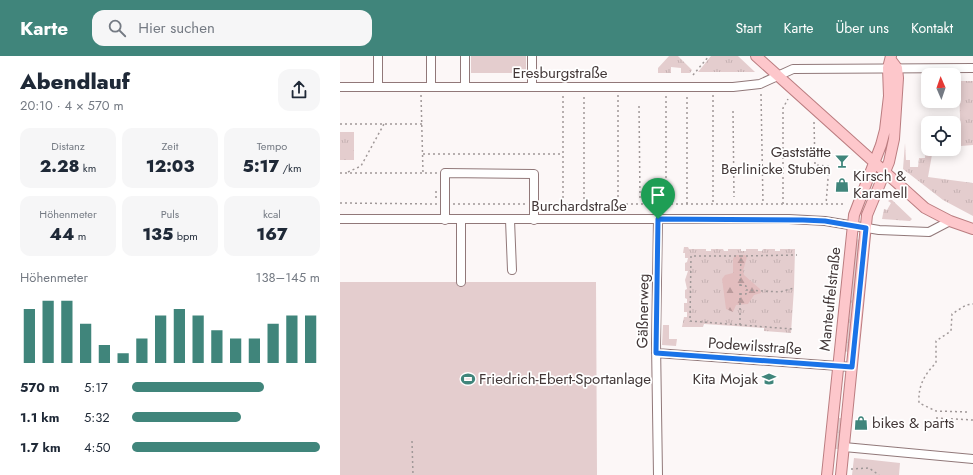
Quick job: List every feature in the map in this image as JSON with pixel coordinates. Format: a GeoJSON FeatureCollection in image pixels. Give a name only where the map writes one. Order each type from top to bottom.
{"type":"FeatureCollection","features":[{"type":"Feature","properties":{"kind":"main road"},"geometry":{"type":"LineString","coordinates":[[756,56],[925,208],[950,222],[973,229]]}},
{"type":"Feature","properties":{"kind":"main road","name":"Manteuffelstraße"},"geometry":{"type":"LineString","coordinates":[[827,475],[852,226],[857,203],[881,145],[887,120],[892,63]]}},
{"type":"Feature","properties":{"kind":"main road","name":"Manteuffelstraße"},"geometry":{"type":"LineString","coordinates":[[841,475],[866,228],[871,202],[886,173],[894,139],[898,95],[892,63]]}},
{"type":"Feature","properties":{"kind":"street"},"geometry":{"type":"LineString","coordinates":[[378,56],[378,87]]}},
{"type":"Feature","properties":{"kind":"street"},"geometry":{"type":"LineString","coordinates":[[431,56],[431,87]]}},
{"type":"Feature","properties":{"kind":"street"},"geometry":{"type":"LineString","coordinates":[[465,56],[465,87]]}},
{"type":"Feature","properties":{"kind":"street"},"geometry":{"type":"LineString","coordinates":[[532,56],[532,87]]}},
{"type":"Feature","properties":{"kind":"street","name":"Eresburgstraße"},"geometry":{"type":"LineString","coordinates":[[340,88],[744,87],[760,84],[793,69],[892,63],[973,68]]}},
{"type":"Feature","properties":{"kind":"street"},"geometry":{"type":"LineString","coordinates":[[445,220],[445,173],[534,174],[534,220]]}},
{"type":"Feature","properties":{"kind":"street","name":"Burchardstraße"},"geometry":{"type":"LineString","coordinates":[[340,219],[803,220],[879,230],[929,232],[950,222]]}},
{"type":"Feature","properties":{"kind":"street","name":"Gäßnerweg"},"geometry":{"type":"LineString","coordinates":[[658,219],[656,353],[658,475]]}},
{"type":"Feature","properties":{"kind":"street"},"geometry":{"type":"LineString","coordinates":[[461,220],[461,282]]}},
{"type":"Feature","properties":{"kind":"street"},"geometry":{"type":"LineString","coordinates":[[510,220],[512,270]]}},
{"type":"Feature","properties":{"kind":"street","name":"Podewilsstraße"},"geometry":{"type":"LineString","coordinates":[[656,353],[852,367]]}},
{"type":"Feature","properties":{"kind":"street"},"geometry":{"type":"LineString","coordinates":[[844,447],[973,459]]}},
{"type":"Feature","properties":{"kind":"path"},"geometry":{"type":"LineString","coordinates":[[693,75],[709,56]]}},
{"type":"Feature","properties":{"kind":"path"},"geometry":{"type":"LineString","coordinates":[[421,87],[423,173]]}},
{"type":"Feature","properties":{"kind":"path"},"geometry":{"type":"LineString","coordinates":[[761,94],[763,204]]}},
{"type":"Feature","properties":{"kind":"path"},"geometry":{"type":"LineString","coordinates":[[563,95],[563,204]]}},
{"type":"Feature","properties":{"kind":"path"},"geometry":{"type":"LineString","coordinates":[[618,95],[618,204]]}},
{"type":"Feature","properties":{"kind":"path"},"geometry":{"type":"LineString","coordinates":[[666,95],[666,204]]}},
{"type":"Feature","properties":{"kind":"path"},"geometry":{"type":"LineString","coordinates":[[687,95],[687,204]]}},
{"type":"Feature","properties":{"kind":"path"},"geometry":{"type":"LineString","coordinates":[[713,95],[713,204]]}},
{"type":"Feature","properties":{"kind":"path"},"geometry":{"type":"LineString","coordinates":[[584,96],[584,204]]}},
{"type":"Feature","properties":{"kind":"path"},"geometry":{"type":"LineString","coordinates":[[783,204],[783,108],[788,99]]}},
{"type":"Feature","properties":{"kind":"path"},"geometry":{"type":"LineString","coordinates":[[639,106],[640,199]]}},
{"type":"Feature","properties":{"kind":"path"},"geometry":{"type":"LineString","coordinates":[[733,111],[734,197]]}},
{"type":"Feature","properties":{"kind":"path"},"geometry":{"type":"LineString","coordinates":[[814,122],[815,165],[829,166],[826,204]]}},
{"type":"Feature","properties":{"kind":"path"},"geometry":{"type":"LineString","coordinates":[[340,124],[422,124]]}},
{"type":"Feature","properties":{"kind":"path"},"geometry":{"type":"LineString","coordinates":[[346,173],[361,166],[384,124]]}},
{"type":"Feature","properties":{"kind":"path"},"geometry":{"type":"LineString","coordinates":[[422,154],[563,154]]}},
{"type":"Feature","properties":{"kind":"path"},"geometry":{"type":"LineString","coordinates":[[340,173],[436,173]]}},
{"type":"Feature","properties":{"kind":"path"},"geometry":{"type":"LineString","coordinates":[[340,203],[845,204]]}},
{"type":"Feature","properties":{"kind":"path"},"geometry":{"type":"LineString","coordinates":[[792,329],[690,322],[691,256],[797,255]]}},
{"type":"Feature","properties":{"kind":"path"},"geometry":{"type":"LineString","coordinates":[[741,256],[740,286],[746,286],[746,290]]}},
{"type":"Feature","properties":{"kind":"path"},"geometry":{"type":"LineString","coordinates":[[746,290],[780,292],[794,288]]}},
{"type":"Feature","properties":{"kind":"path"},"geometry":{"type":"LineString","coordinates":[[740,325],[740,293],[746,294],[746,290]]}},
{"type":"Feature","properties":{"kind":"path"},"geometry":{"type":"LineString","coordinates":[[967,412],[936,411],[919,403],[918,390],[926,373],[936,363],[936,341],[951,332],[952,314],[966,305],[973,304]]}},
{"type":"Feature","properties":{"kind":"path"},"geometry":{"type":"LineString","coordinates":[[936,418],[973,420]]}},
{"type":"Feature","properties":{"kind":"path"},"geometry":{"type":"LineString","coordinates":[[412,441],[413,475]]}},
{"type":"Feature","properties":{"kind":"path"},"geometry":{"type":"LineString","coordinates":[[850,469],[869,468],[879,475]]}},
{"type":"Feature","properties":{"kind":"green space"},"geometry":{"type":"Polygon","coordinates":[[[471,56],[526,56],[526,73],[471,73],[471,56]]]}},
{"type":"Feature","properties":{"kind":"green space"},"geometry":{"type":"Polygon","coordinates":[[[669,56],[678,56],[692,70],[690,73],[681,73],[681,68],[671,67],[671,73],[658,73],[658,68],[669,56]]]}},
{"type":"Feature","properties":{"kind":"green space"},"geometry":{"type":"Polygon","coordinates":[[[711,56],[738,56],[755,72],[698,72],[711,56]]]}},
{"type":"Feature","properties":{"kind":"green space"},"geometry":{"type":"Polygon","coordinates":[[[961,81],[973,81],[973,145],[961,146],[961,81]]]}},
{"type":"Feature","properties":{"kind":"green space"},"geometry":{"type":"Polygon","coordinates":[[[340,132],[354,132],[354,160],[340,160],[340,132]]]}},
{"type":"Feature","properties":{"kind":"green space"},"geometry":{"type":"Polygon","coordinates":[[[905,143],[906,160],[910,160],[910,167],[918,167],[919,158],[925,158],[925,156],[932,156],[928,177],[973,183],[973,216],[943,200],[903,169],[905,143]]]}},
{"type":"Feature","properties":{"kind":"green space"},"geometry":{"type":"Polygon","coordinates":[[[891,199],[912,219],[910,221],[882,219],[884,209],[887,210],[891,203],[888,201],[891,199]]]}},
{"type":"Feature","properties":{"kind":"green space"},"geometry":{"type":"Polygon","coordinates":[[[856,239],[860,240],[848,352],[844,351],[856,239]]]}},
{"type":"Feature","properties":{"kind":"green space"},"geometry":{"type":"Polygon","coordinates":[[[684,247],[688,247],[689,249],[706,249],[706,251],[711,251],[711,249],[723,249],[724,251],[728,251],[728,249],[741,249],[741,251],[746,251],[746,249],[758,249],[758,251],[762,251],[763,249],[775,249],[775,251],[780,251],[780,249],[795,249],[791,333],[764,331],[764,328],[704,324],[703,327],[682,327],[684,317],[687,317],[687,312],[684,312],[684,303],[687,303],[687,299],[685,298],[685,290],[687,289],[685,280],[688,271],[685,271],[685,263],[687,262],[688,258],[685,258],[685,253],[683,253],[684,247]]]}},
{"type":"Feature","properties":{"kind":"green space"},"geometry":{"type":"Polygon","coordinates":[[[735,255],[745,255],[747,257],[743,271],[744,275],[760,289],[761,293],[754,295],[748,304],[736,305],[733,312],[726,309],[722,279],[725,275],[733,273],[733,259],[735,255]]]}},
{"type":"Feature","properties":{"kind":"green space","name":"Friedrich-Ebert-Sportanlage"},"geometry":{"type":"Polygon","coordinates":[[[340,282],[596,282],[597,475],[340,475],[340,282]]]}},
{"type":"Feature","properties":{"kind":"green space"},"geometry":{"type":"Polygon","coordinates":[[[663,325],[669,325],[669,339],[677,339],[676,346],[662,345],[663,325]]]}},
{"type":"Feature","properties":{"kind":"green space"},"geometry":{"type":"Polygon","coordinates":[[[838,418],[842,418],[838,449],[834,449],[838,418]]]}},
{"type":"Feature","properties":{"kind":"green space"},"geometry":{"type":"Polygon","coordinates":[[[854,458],[900,463],[899,475],[852,475],[854,458]]]}},
{"type":"Feature","properties":{"kind":"place","name":"Gaststätte Berlinicke Stuben"},"geometry":{"type":"Point","coordinates":[842,161]}},
{"type":"Feature","properties":{"kind":"place","name":"Kirsch & Karamell"},"geometry":{"type":"Point","coordinates":[842,185]}},
{"type":"Feature","properties":{"kind":"place","name":"Friedrich-Ebert-Sportanlage"},"geometry":{"type":"Point","coordinates":[468,379]}},
{"type":"Feature","properties":{"kind":"place","name":"Kita Mojak"},"geometry":{"type":"Point","coordinates":[769,379]}},
{"type":"Feature","properties":{"kind":"place","name":"bikes & parts"},"geometry":{"type":"Point","coordinates":[861,423]}},
{"type":"Feature","properties":{"kind":"route"},"geometry":{"type":"LineString","coordinates":[[658,219],[803,220],[825,221],[866,228],[852,367],[656,353],[658,219]]}}]}
